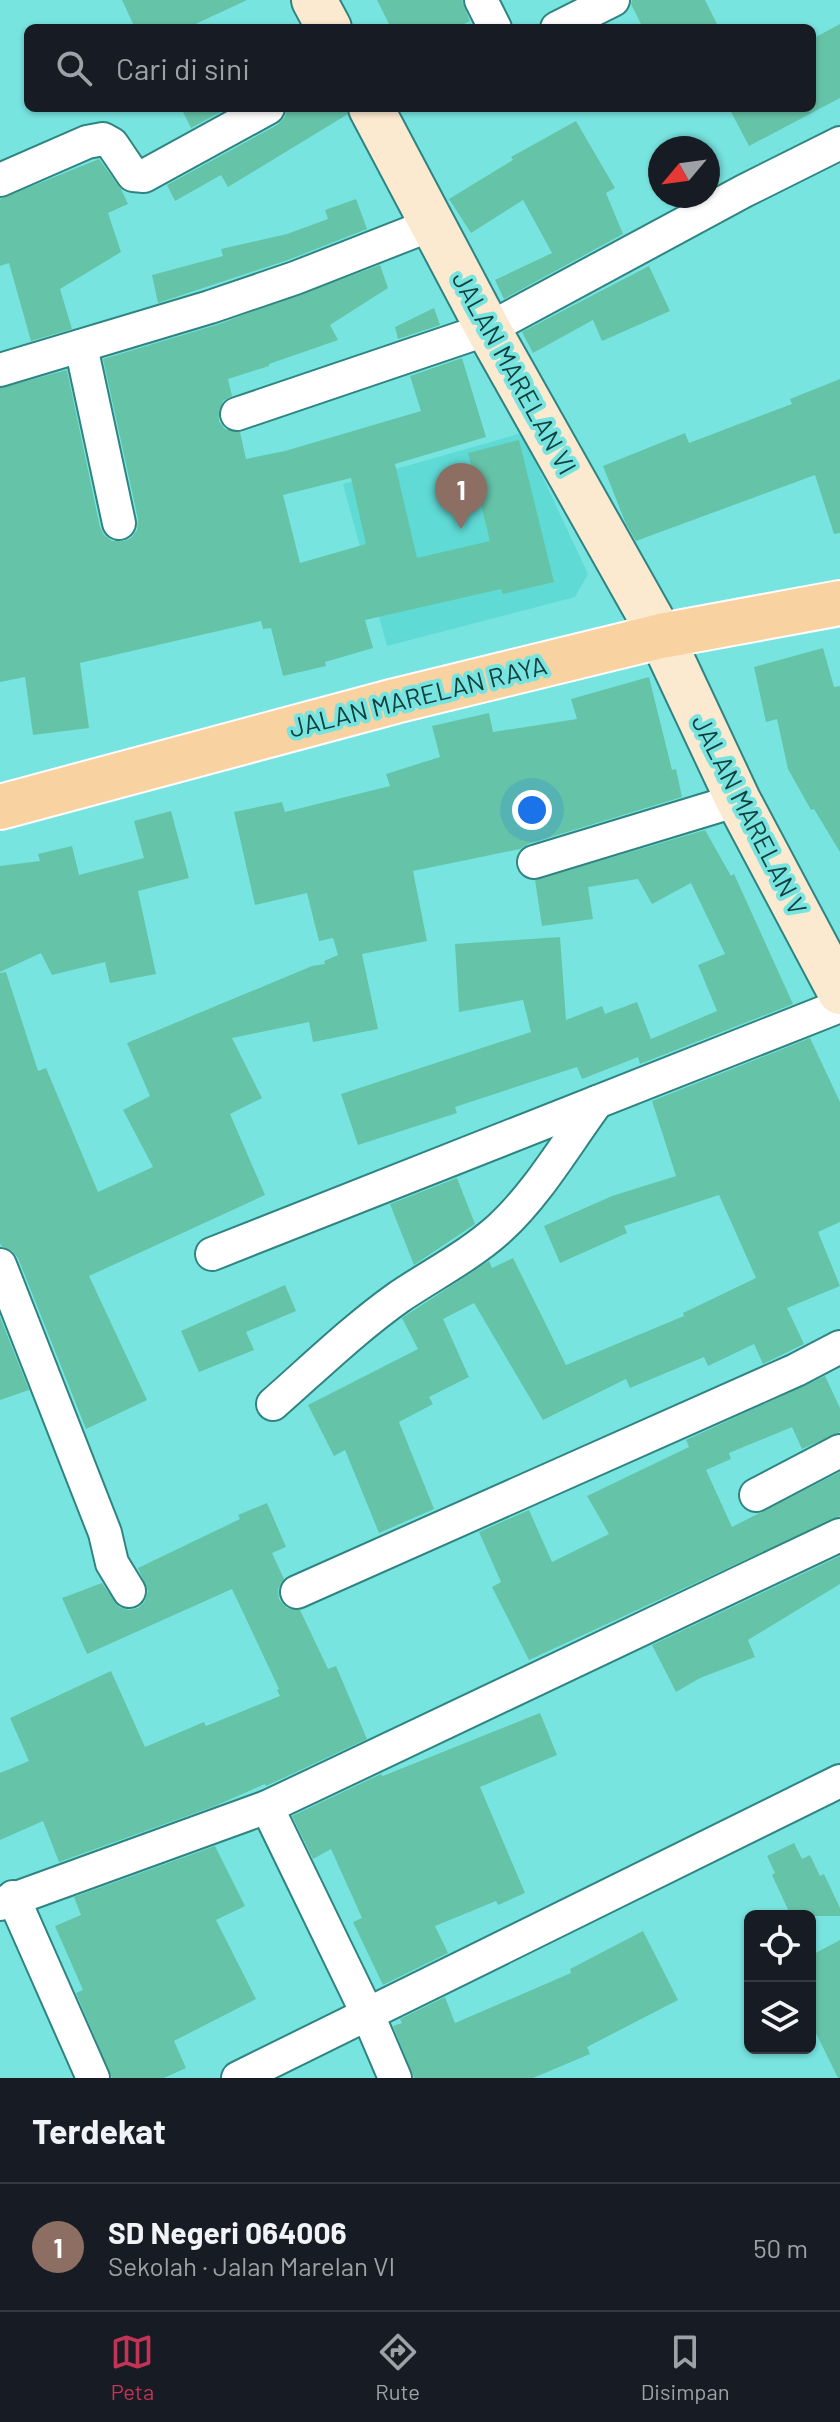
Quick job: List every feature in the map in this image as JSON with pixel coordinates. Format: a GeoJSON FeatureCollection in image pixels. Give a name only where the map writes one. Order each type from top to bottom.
{"type":"FeatureCollection","features":[{"type":"Feature","properties":{"kind":"main road","name":"JALAN MARELAN RAYA"},"geometry":{"type":"LineString","coordinates":[[0,807],[395,701],[661,636],[840,603]]}},
{"type":"Feature","properties":{"kind":"street"},"geometry":{"type":"LineString","coordinates":[[314,0],[327,24]]}},
{"type":"Feature","properties":{"kind":"street"},"geometry":{"type":"LineString","coordinates":[[481,0],[493,24]]}},
{"type":"Feature","properties":{"kind":"street"},"geometry":{"type":"LineString","coordinates":[[565,24],[613,0]]}},
{"type":"Feature","properties":{"kind":"street"},"geometry":{"type":"LineString","coordinates":[[0,180],[87,142],[103,139],[112,144],[133,175],[144,176],[261,112]]}},
{"type":"Feature","properties":{"kind":"street","name":"JALAN MARELAN VI"},"geometry":{"type":"LineString","coordinates":[[382,112],[433,224],[488,329],[661,636]]}},
{"type":"Feature","properties":{"kind":"street"},"geometry":{"type":"LineString","coordinates":[[237,414],[488,329],[744,191],[840,143]]}},
{"type":"Feature","properties":{"kind":"street"},"geometry":{"type":"LineString","coordinates":[[0,370],[295,278],[433,224]]}},
{"type":"Feature","properties":{"kind":"street"},"geometry":{"type":"LineString","coordinates":[[81,346],[119,523]]}},
{"type":"Feature","properties":{"kind":"street","name":"JALAN MARELAN V"},"geometry":{"type":"LineString","coordinates":[[661,636],[738,800],[840,992]]}},
{"type":"Feature","properties":{"kind":"street"},"geometry":{"type":"LineString","coordinates":[[534,862],[738,800]]}},
{"type":"Feature","properties":{"kind":"street"},"geometry":{"type":"LineString","coordinates":[[212,1254],[840,1006]]}},
{"type":"Feature","properties":{"kind":"street"},"geometry":{"type":"LineString","coordinates":[[273,1404],[353,1332],[399,1297],[468,1255],[500,1228],[520,1207],[597,1102]]}},
{"type":"Feature","properties":{"kind":"street"},"geometry":{"type":"LineString","coordinates":[[0,1265],[105,1533],[112,1563],[129,1591]]}},
{"type":"Feature","properties":{"kind":"street"},"geometry":{"type":"LineString","coordinates":[[297,1592],[796,1370],[840,1347]]}},
{"type":"Feature","properties":{"kind":"street"},"geometry":{"type":"LineString","coordinates":[[756,1495],[840,1451]]}},
{"type":"Feature","properties":{"kind":"street"},"geometry":{"type":"LineString","coordinates":[[93,2078],[7,1900],[267,1807],[840,1535]]}},
{"type":"Feature","properties":{"kind":"street"},"geometry":{"type":"LineString","coordinates":[[238,2078],[840,1781]]}},
{"type":"Feature","properties":{"kind":"street"},"geometry":{"type":"LineString","coordinates":[[267,1807],[368,2015],[395,2078]]}},
{"type":"Feature","properties":{"kind":"shaded area"},"geometry":{"type":"Polygon","coordinates":[[[522,433],[588,574],[575,597],[387,646],[343,484],[522,433]]]}},
{"type":"Feature","properties":{"kind":"building"},"geometry":{"type":"Polygon","coordinates":[[[122,0],[247,0],[196,24],[133,24],[122,0]]]}},
{"type":"Feature","properties":{"kind":"building"},"geometry":{"type":"Polygon","coordinates":[[[377,0],[462,0],[470,21],[464,24],[389,24],[377,0]]]}},
{"type":"Feature","properties":{"kind":"building"},"geometry":{"type":"Polygon","coordinates":[[[632,0],[705,0],[717,24],[641,24],[632,0]]]}},
{"type":"Feature","properties":{"kind":"building"},"geometry":{"type":"Polygon","coordinates":[[[840,24],[840,98],[816,111],[816,37],[840,24]]]}},
{"type":"Feature","properties":{"kind":"building"},"geometry":{"type":"Polygon","coordinates":[[[183,112],[221,112],[191,128],[183,112]]]}},
{"type":"Feature","properties":{"kind":"building"},"geometry":{"type":"Polygon","coordinates":[[[286,112],[348,114],[228,187],[221,175],[175,201],[167,185],[277,125],[286,112]]]}},
{"type":"Feature","properties":{"kind":"building"},"geometry":{"type":"Polygon","coordinates":[[[731,112],[813,112],[749,146],[731,112]]]}},
{"type":"Feature","properties":{"kind":"building"},"geometry":{"type":"Polygon","coordinates":[[[576,121],[615,188],[606,193],[623,234],[504,299],[495,280],[552,253],[523,200],[471,233],[449,199],[513,160],[511,157],[576,121]]]}},
{"type":"Feature","properties":{"kind":"building"},"geometry":{"type":"Polygon","coordinates":[[[99,159],[128,204],[108,213],[121,252],[60,289],[72,329],[31,341],[9,263],[0,266],[0,199],[99,159]]]}},
{"type":"Feature","properties":{"kind":"building"},"geometry":{"type":"Polygon","coordinates":[[[356,199],[367,229],[288,260],[158,303],[152,275],[223,256],[221,249],[287,234],[328,219],[325,210],[356,199]]]}},
{"type":"Feature","properties":{"kind":"building"},"geometry":{"type":"Polygon","coordinates":[[[380,265],[388,288],[330,325],[338,340],[228,379],[232,396],[223,401],[219,421],[225,429],[240,432],[246,459],[285,451],[421,411],[410,376],[462,358],[486,437],[395,464],[417,558],[490,541],[468,453],[519,440],[554,582],[503,594],[501,589],[365,620],[373,648],[325,662],[326,666],[283,676],[271,628],[263,629],[261,621],[80,663],[89,728],[33,735],[25,677],[0,682],[0,388],[67,370],[100,527],[112,541],[124,541],[137,530],[138,519],[103,359],[216,325],[380,265]],[[351,478],[283,495],[300,563],[366,544],[351,478]]]}},
{"type":"Feature","properties":{"kind":"building"},"geometry":{"type":"Polygon","coordinates":[[[649,266],[670,311],[602,341],[593,320],[533,353],[522,332],[649,266]]]}},
{"type":"Feature","properties":{"kind":"building"},"geometry":{"type":"Polygon","coordinates":[[[434,308],[440,325],[398,339],[395,327],[434,308]]]}},
{"type":"Feature","properties":{"kind":"building"},"geometry":{"type":"Polygon","coordinates":[[[840,379],[840,533],[834,534],[815,475],[636,541],[603,466],[685,433],[689,443],[792,404],[790,399],[840,379]]]}},
{"type":"Feature","properties":{"kind":"building"},"geometry":{"type":"Polygon","coordinates":[[[823,648],[834,687],[840,686],[840,852],[788,769],[777,719],[766,722],[754,667],[823,648]]]}},
{"type":"Feature","properties":{"kind":"building"},"geometry":{"type":"Polygon","coordinates":[[[649,677],[672,770],[676,769],[682,797],[520,849],[413,871],[427,941],[362,954],[378,1029],[313,1042],[309,1022],[232,1038],[262,1098],[230,1114],[265,1195],[89,1276],[147,1400],[86,1429],[18,1258],[0,1243],[0,973],[6,972],[38,1071],[46,1068],[98,1192],[153,1167],[123,1110],[150,1096],[127,1043],[312,966],[325,964],[324,961],[338,955],[333,938],[319,941],[307,893],[255,905],[234,812],[282,802],[285,812],[390,786],[386,774],[440,757],[432,726],[489,713],[493,732],[577,719],[571,699],[649,677]]]}},
{"type":"Feature","properties":{"kind":"building"},"geometry":{"type":"Polygon","coordinates":[[[171,811],[189,878],[138,891],[156,974],[110,983],[105,962],[52,975],[41,953],[0,972],[0,866],[40,861],[38,854],[72,846],[79,875],[144,858],[134,821],[171,811]]]}},
{"type":"Feature","properties":{"kind":"building"},"geometry":{"type":"Polygon","coordinates":[[[705,830],[731,876],[734,874],[793,1004],[640,1064],[638,1057],[582,1079],[577,1067],[455,1107],[457,1113],[358,1145],[341,1094],[531,1032],[523,1000],[459,1012],[455,944],[560,937],[566,1020],[602,1006],[605,1014],[637,1002],[651,1039],[717,1011],[698,965],[725,954],[691,883],[652,904],[638,879],[588,887],[593,919],[542,926],[535,880],[705,830]]]}},
{"type":"Feature","properties":{"kind":"building"},"geometry":{"type":"Polygon","coordinates":[[[810,1038],[840,1102],[840,1222],[818,1232],[840,1286],[787,1308],[804,1344],[763,1364],[754,1344],[708,1366],[704,1357],[630,1388],[626,1379],[543,1420],[474,1303],[443,1319],[469,1377],[429,1397],[433,1404],[399,1422],[434,1509],[379,1533],[345,1450],[334,1456],[308,1405],[418,1349],[402,1318],[489,1261],[492,1268],[513,1258],[566,1365],[684,1316],[683,1313],[756,1278],[719,1195],[624,1226],[627,1233],[560,1263],[544,1226],[612,1196],[676,1176],[652,1101],[810,1038]]]}},
{"type":"Feature","properties":{"kind":"building"},"geometry":{"type":"Polygon","coordinates":[[[457,1178],[475,1224],[414,1265],[390,1204],[457,1178]]]}},
{"type":"Feature","properties":{"kind":"building"},"geometry":{"type":"Polygon","coordinates":[[[285,1285],[296,1311],[246,1332],[254,1350],[199,1372],[181,1331],[285,1285]]]}},
{"type":"Feature","properties":{"kind":"building"},"geometry":{"type":"Polygon","coordinates":[[[0,1317],[29,1390],[0,1400],[0,1317]]]}},
{"type":"Feature","properties":{"kind":"building"},"geometry":{"type":"Polygon","coordinates":[[[825,1376],[840,1408],[840,1432],[802,1449],[792,1427],[729,1453],[731,1459],[706,1470],[732,1527],[840,1472],[840,1516],[529,1660],[492,1587],[501,1582],[479,1532],[529,1510],[552,1562],[609,1534],[587,1496],[689,1447],[686,1440],[825,1376]]]}},
{"type":"Feature","properties":{"kind":"building"},"geometry":{"type":"Polygon","coordinates":[[[267,1503],[286,1547],[272,1553],[284,1579],[278,1589],[279,1599],[287,1608],[300,1610],[328,1669],[336,1666],[367,1739],[266,1786],[59,1862],[43,1821],[0,1840],[0,1773],[29,1761],[10,1718],[111,1671],[145,1747],[204,1722],[206,1726],[280,1696],[232,1589],[87,1654],[62,1598],[102,1583],[119,1607],[129,1610],[138,1608],[145,1601],[148,1591],[138,1568],[267,1503]]]}},
{"type":"Feature","properties":{"kind":"building"},"geometry":{"type":"Polygon","coordinates":[[[840,1556],[840,1584],[748,1640],[755,1657],[700,1678],[676,1692],[652,1645],[840,1556]]]}},
{"type":"Feature","properties":{"kind":"building"},"geometry":{"type":"Polygon","coordinates":[[[540,1713],[557,1755],[480,1787],[525,1893],[498,1905],[496,1901],[435,1926],[448,1953],[383,1985],[353,1922],[362,1918],[331,1849],[313,1859],[292,1816],[381,1774],[383,1776],[540,1713]]]}},
{"type":"Feature","properties":{"kind":"building"},"geometry":{"type":"Polygon","coordinates":[[[794,1843],[802,1859],[810,1855],[820,1876],[824,1874],[840,1908],[840,1916],[816,1916],[816,1910],[788,1910],[767,1856],[794,1843]]]}},
{"type":"Feature","properties":{"kind":"building"},"geometry":{"type":"Polygon","coordinates":[[[215,1846],[245,1906],[216,1920],[256,1999],[174,2041],[186,2068],[164,2078],[112,2078],[76,1993],[83,1990],[55,1926],[81,1915],[74,1897],[215,1846]]]}},
{"type":"Feature","properties":{"kind":"building"},"geometry":{"type":"Polygon","coordinates":[[[643,1931],[678,2000],[587,2047],[590,2054],[533,2078],[414,2078],[393,2026],[402,2023],[400,2019],[445,1997],[455,2023],[571,1973],[570,1969],[643,1931]]]}},
{"type":"Feature","properties":{"kind":"building"},"geometry":{"type":"Polygon","coordinates":[[[840,1940],[840,2078],[816,2033],[816,1953],[840,1940]]]}},
{"type":"Feature","properties":{"kind":"place","name":"SD Negeri 064006"},"geometry":{"type":"Point","coordinates":[461,529]}}]}
